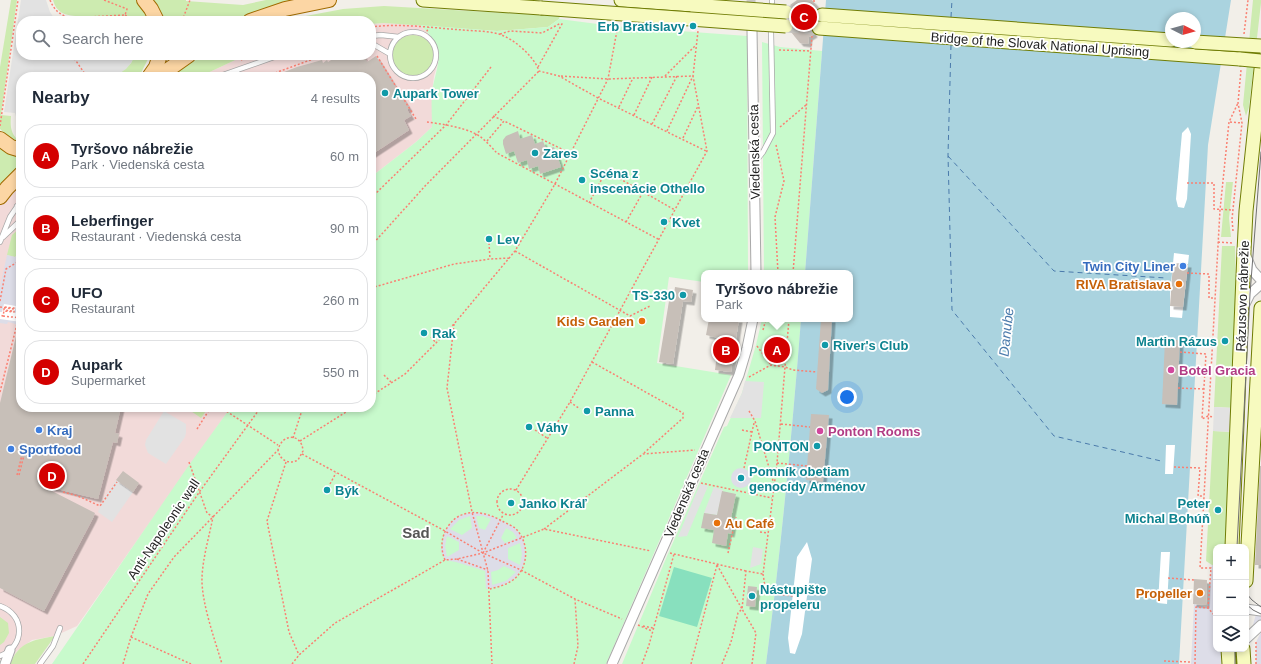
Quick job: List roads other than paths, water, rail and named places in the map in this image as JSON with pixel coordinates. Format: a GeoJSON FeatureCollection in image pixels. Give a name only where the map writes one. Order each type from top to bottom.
{"type":"FeatureCollection","features":[{"type":"Feature","properties":{"kind":"main road"},"geometry":{"type":"LineString","coordinates":[[144,0],[154,16]]}},
{"type":"Feature","properties":{"kind":"main road"},"geometry":{"type":"LineString","coordinates":[[265,16],[285,9],[329,0]]}},
{"type":"Feature","properties":{"kind":"main road"},"geometry":{"type":"LineString","coordinates":[[423,0],[786,26]]}},
{"type":"Feature","properties":{"kind":"main road"},"geometry":{"type":"LineString","coordinates":[[621,0],[786,12]]}},
{"type":"Feature","properties":{"kind":"main road","name":"Bridge of the Slovak National Uprising"},"geometry":{"type":"LineString","coordinates":[[822,15],[1165,40]]}},
{"type":"Feature","properties":{"kind":"main road","name":"Bridge of the Slovak National Uprising"},"geometry":{"type":"LineString","coordinates":[[816,32],[1261,61]]}},
{"type":"Feature","properties":{"kind":"main road"},"geometry":{"type":"LineString","coordinates":[[1201,42],[1261,46]]}},
{"type":"Feature","properties":{"kind":"main road"},"geometry":{"type":"LineString","coordinates":[[152,72],[158,60]]}},
{"type":"Feature","properties":{"kind":"main road"},"geometry":{"type":"LineString","coordinates":[[165,72],[182,60]]}},
{"type":"Feature","properties":{"kind":"main road","name":"Rázusovo nábrežie"},"geometry":{"type":"LineString","coordinates":[[1232,544],[1244,251],[1247,203],[1261,69]]}},
{"type":"Feature","properties":{"kind":"main road"},"geometry":{"type":"LineString","coordinates":[[0,139],[11,147],[16,148]]}},
{"type":"Feature","properties":{"kind":"main road"},"geometry":{"type":"LineString","coordinates":[[0,197],[16,179]]}},
{"type":"Feature","properties":{"kind":"main road","name":"Rázusovo nábrežie"},"geometry":{"type":"LineString","coordinates":[[1246,580],[1258,394],[1261,308]]}},
{"type":"Feature","properties":{"kind":"main road"},"geometry":{"type":"LineString","coordinates":[[1228,652],[1229,664]]}},
{"type":"Feature","properties":{"kind":"main road"},"geometry":{"type":"LineString","coordinates":[[1244,652],[1244,664]]}},
{"type":"Feature","properties":{"kind":"street","name":"Viedenská cesta"},"geometry":{"type":"LineString","coordinates":[[752,30],[756,270]]}},
{"type":"Feature","properties":{"kind":"street"},"geometry":{"type":"LineString","coordinates":[[1244,251],[1252,270],[1261,280]]}},
{"type":"Feature","properties":{"kind":"street"},"geometry":{"type":"LineString","coordinates":[[1242,313],[1246,300],[1254,289],[1261,284]]}},
{"type":"Feature","properties":{"kind":"street","name":"Viedenská cesta"},"geometry":{"type":"LineString","coordinates":[[612,664],[705,449],[739,375],[752,322]]}},
{"type":"Feature","properties":{"kind":"street"},"geometry":{"type":"LineString","coordinates":[[1249,609],[1261,611]]}},
{"type":"Feature","properties":{"kind":"street"},"geometry":{"type":"LineString","coordinates":[[1249,636],[1261,625]]}},
{"type":"Feature","properties":{"kind":"street"},"geometry":{"type":"LineString","coordinates":[[6,664],[10,650]]}},
{"type":"Feature","properties":{"kind":"lane"},"geometry":{"type":"LineString","coordinates":[[376,36],[398,37],[411,32],[425,35],[434,45],[436,54],[433,68],[424,76],[411,78],[399,74],[391,63],[390,54],[394,42],[398,37]]}},
{"type":"Feature","properties":{"kind":"lane"},"geometry":{"type":"LineString","coordinates":[[754,164],[763,152],[772,132],[771,32]]}},
{"type":"Feature","properties":{"kind":"lane"},"geometry":{"type":"LineString","coordinates":[[376,47],[390,54]]}},
{"type":"Feature","properties":{"kind":"lane"},"geometry":{"type":"LineString","coordinates":[[230,72],[265,60]]}},
{"type":"Feature","properties":{"kind":"lane"},"geometry":{"type":"LineString","coordinates":[[236,72],[243,67]]}},
{"type":"Feature","properties":{"kind":"lane"},"geometry":{"type":"LineString","coordinates":[[1,240],[16,208]]}},
{"type":"Feature","properties":{"kind":"lane"},"geometry":{"type":"LineString","coordinates":[[1,240],[16,225]]}},
{"type":"Feature","properties":{"kind":"lane"},"geometry":{"type":"LineString","coordinates":[[0,606],[11,612],[18,625],[17,640],[10,650],[0,656]]}},
{"type":"Feature","properties":{"kind":"lane"},"geometry":{"type":"LineString","coordinates":[[40,664],[53,646],[60,628]]}},
{"type":"Feature","properties":{"kind":"water","name":"Danube"},"geometry":{"type":"Polygon","coordinates":[[[826,0],[1231,0],[1208,145],[1179,664],[766,664],[786,492],[801,322],[853,322],[853,270],[805,270],[826,0]]]}},
{"type":"Feature","properties":{"kind":"tunnel"},"geometry":{"type":"LineString","coordinates":[[751,0],[752,29]]}},
{"type":"Feature","properties":{"kind":"tunnel"},"geometry":{"type":"LineString","coordinates":[[786,12],[822,15]]}},
{"type":"Feature","properties":{"kind":"tunnel"},"geometry":{"type":"LineString","coordinates":[[786,26],[819,28]]}},
{"type":"Feature","properties":{"kind":"tram line"},"geometry":{"type":"LineString","coordinates":[[1237,544],[1250,294],[1261,152]]}},
{"type":"Feature","properties":{"kind":"tram line"},"geometry":{"type":"LineString","coordinates":[[1249,596],[1261,607]]}},
{"type":"Feature","properties":{"kind":"tram line"},"geometry":{"type":"LineString","coordinates":[[1249,607],[1261,614]]}},
{"type":"Feature","properties":{"kind":"tram line"},"geometry":{"type":"LineString","coordinates":[[1235,652],[1235,664]]}},
{"type":"Feature","properties":{"kind":"place","name":"UFO"},"geometry":{"type":"Point","coordinates":[804,17]}},
{"type":"Feature","properties":{"kind":"place","name":"Erb Bratislavy"},"geometry":{"type":"Point","coordinates":[693,26]}},
{"type":"Feature","properties":{"kind":"place","name":"Aupark Tower"},"geometry":{"type":"Point","coordinates":[385,93]}},
{"type":"Feature","properties":{"kind":"place","name":"Zares"},"geometry":{"type":"Point","coordinates":[535,153]}},
{"type":"Feature","properties":{"kind":"place","name":"Scéna z inscenácie Othello"},"geometry":{"type":"Point","coordinates":[582,180]}},
{"type":"Feature","properties":{"kind":"place","name":"Kvet"},"geometry":{"type":"Point","coordinates":[664,222]}},
{"type":"Feature","properties":{"kind":"place","name":"Lev"},"geometry":{"type":"Point","coordinates":[489,239]}},
{"type":"Feature","properties":{"kind":"place","name":"Twin City Liner"},"geometry":{"type":"Point","coordinates":[1183,266]}},
{"type":"Feature","properties":{"kind":"place","name":"RIVA Bratislava"},"geometry":{"type":"Point","coordinates":[1179,284]}},
{"type":"Feature","properties":{"kind":"place","name":"TS-330"},"geometry":{"type":"Point","coordinates":[683,295]}},
{"type":"Feature","properties":{"kind":"place","name":"Kids Garden"},"geometry":{"type":"Point","coordinates":[642,321]}},
{"type":"Feature","properties":{"kind":"place","name":"Rak"},"geometry":{"type":"Point","coordinates":[424,333]}},
{"type":"Feature","properties":{"kind":"place","name":"Martin Rázus"},"geometry":{"type":"Point","coordinates":[1225,341]}},
{"type":"Feature","properties":{"kind":"place","name":"River's Club"},"geometry":{"type":"Point","coordinates":[825,345]}},
{"type":"Feature","properties":{"kind":"place","name":"Leberfinger"},"geometry":{"type":"Point","coordinates":[726,350]}},
{"type":"Feature","properties":{"kind":"place","name":"Tyršovo nábrežie"},"geometry":{"type":"Point","coordinates":[777,350]}},
{"type":"Feature","properties":{"kind":"place","name":"Botel Gracia"},"geometry":{"type":"Point","coordinates":[1171,370]}},
{"type":"Feature","properties":{"kind":"place","name":"Panna"},"geometry":{"type":"Point","coordinates":[587,411]}},
{"type":"Feature","properties":{"kind":"place","name":"Váhy"},"geometry":{"type":"Point","coordinates":[529,427]}},
{"type":"Feature","properties":{"kind":"place","name":"Kraj"},"geometry":{"type":"Point","coordinates":[39,430]}},
{"type":"Feature","properties":{"kind":"place","name":"Ponton Rooms"},"geometry":{"type":"Point","coordinates":[820,431]}},
{"type":"Feature","properties":{"kind":"place","name":"PONTON"},"geometry":{"type":"Point","coordinates":[817,446]}},
{"type":"Feature","properties":{"kind":"place","name":"Sportfood"},"geometry":{"type":"Point","coordinates":[11,449]}},
{"type":"Feature","properties":{"kind":"place","name":"Aupark"},"geometry":{"type":"Point","coordinates":[52,476]}},
{"type":"Feature","properties":{"kind":"place","name":"Pomník obetiam genocídy Arménov"},"geometry":{"type":"Point","coordinates":[741,478]}},
{"type":"Feature","properties":{"kind":"place","name":"Býk"},"geometry":{"type":"Point","coordinates":[327,490]}},
{"type":"Feature","properties":{"kind":"place","name":"Janko Kráľ"},"geometry":{"type":"Point","coordinates":[511,503]}},
{"type":"Feature","properties":{"kind":"place","name":"Peter Michal Bohúň"},"geometry":{"type":"Point","coordinates":[1218,510]}},
{"type":"Feature","properties":{"kind":"place","name":"Au Café"},"geometry":{"type":"Point","coordinates":[717,523]}},
{"type":"Feature","properties":{"kind":"place","name":"Propeller"},"geometry":{"type":"Point","coordinates":[1200,593]}},
{"type":"Feature","properties":{"kind":"place","name":"Nástupište propeleru"},"geometry":{"type":"Point","coordinates":[752,596]}},
{"type":"Feature","properties":{"kind":"district","name":"Sad"},"geometry":{"type":"Point","coordinates":[416,533]}}]}
